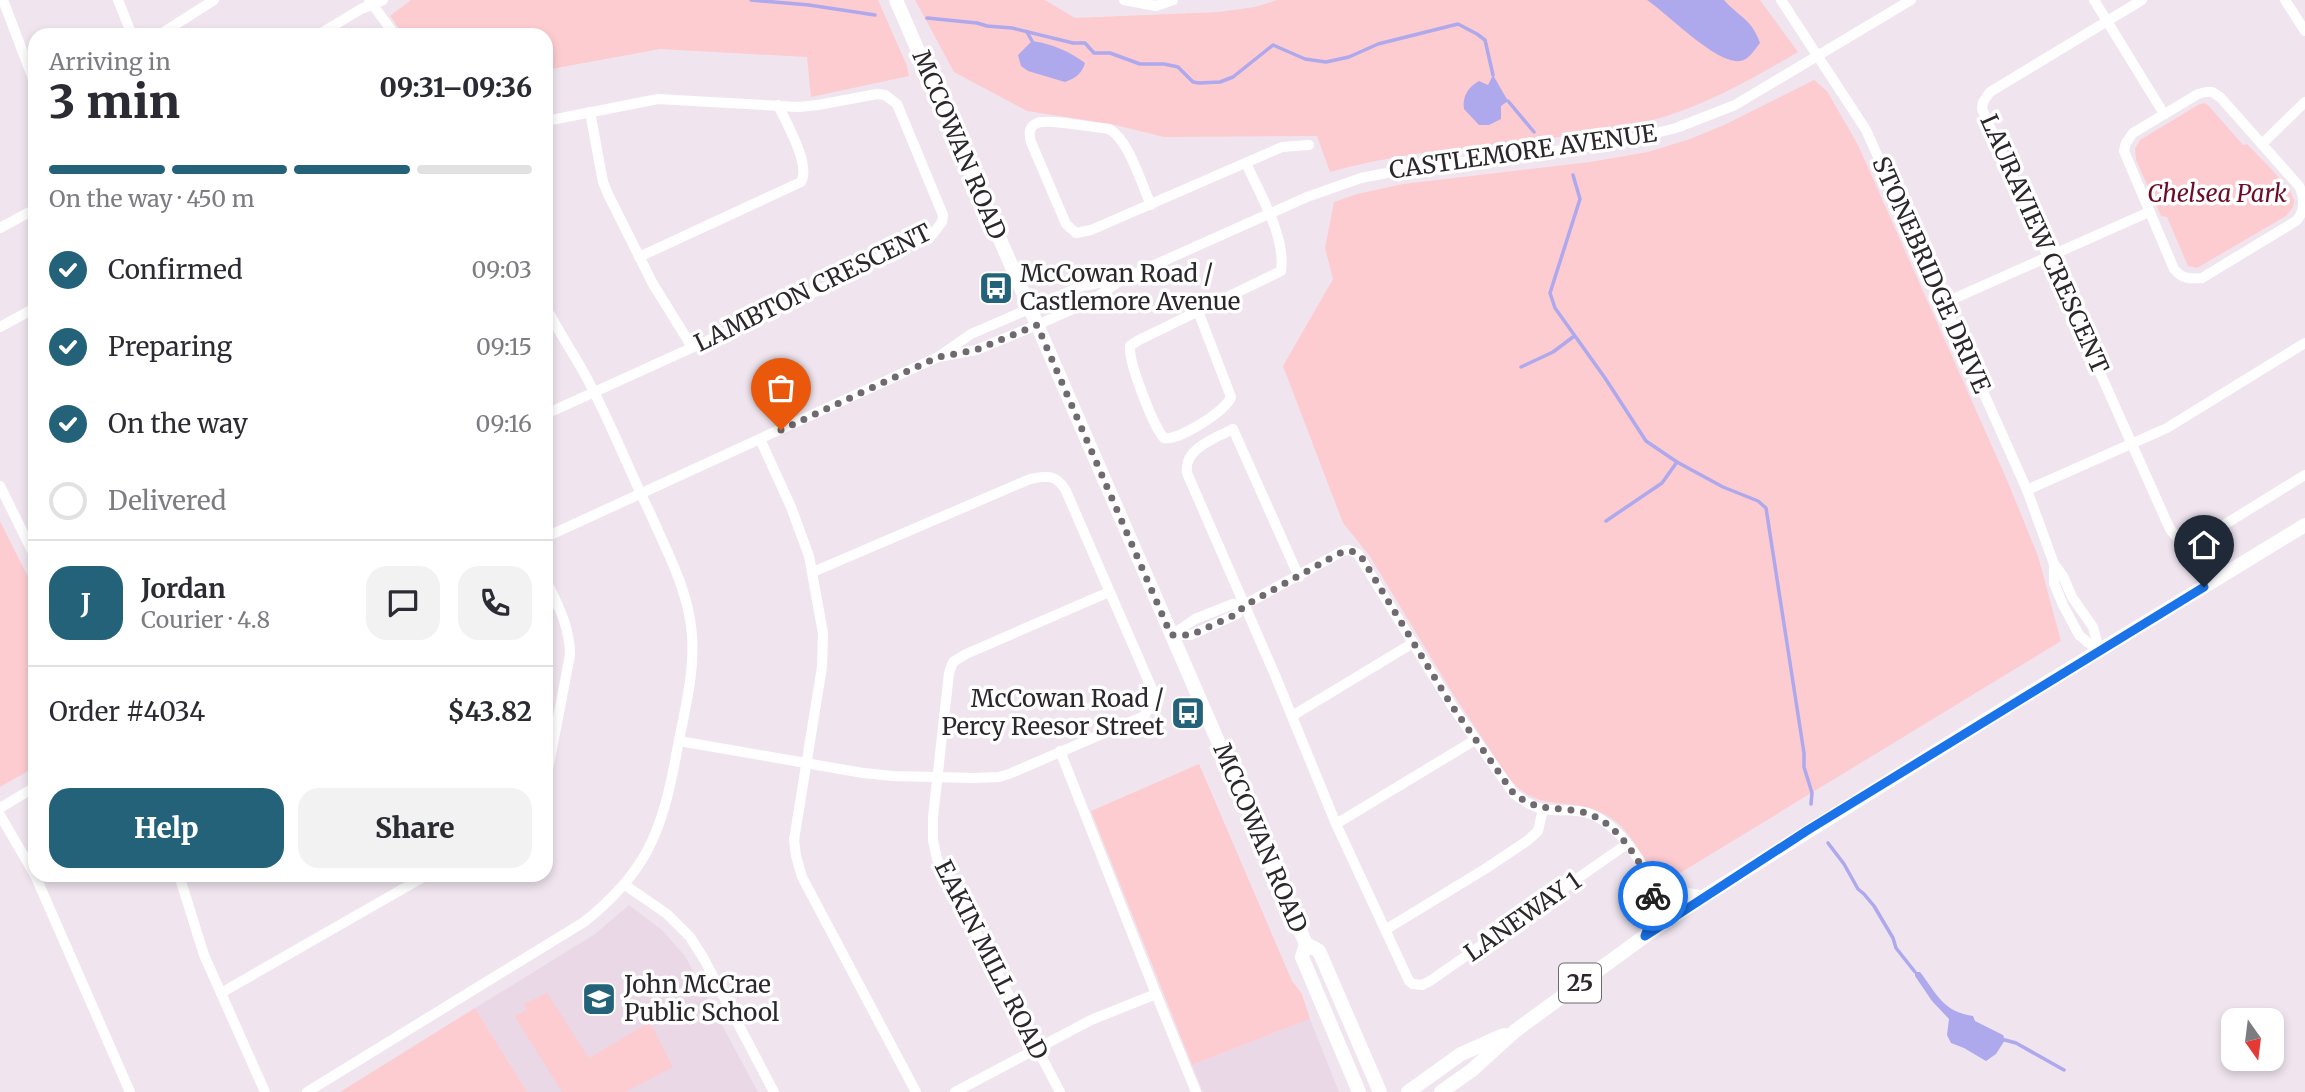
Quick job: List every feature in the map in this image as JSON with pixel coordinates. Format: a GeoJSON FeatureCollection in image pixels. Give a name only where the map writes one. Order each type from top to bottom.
{"type":"FeatureCollection","features":[{"type":"Feature","properties":{"kind":"main road","name":"MCCOWAN ROAD"},"geometry":{"type":"LineString","coordinates":[[896,0],[1306,944],[1318,951],[1380,1092]]}},
{"type":"Feature","properties":{"kind":"main road","name":"25"},"geometry":{"type":"LineString","coordinates":[[1441,1092],[1472,1070],[1515,1031],[1645,936],[1705,896],[2305,525]]}},
{"type":"Feature","properties":{"kind":"main road","name":"MCCOWAN ROAD"},"geometry":{"type":"LineString","coordinates":[[1306,944],[1302,957],[1359,1092]]}},
{"type":"Feature","properties":{"kind":"main road","name":"25"},"geometry":{"type":"LineString","coordinates":[[1408,1092],[1461,1054],[1515,1031]]}},
{"type":"Feature","properties":{"kind":"street"},"geometry":{"type":"LineString","coordinates":[[3,0],[28,65]]}},
{"type":"Feature","properties":{"kind":"street"},"geometry":{"type":"LineString","coordinates":[[118,0],[129,28]]}},
{"type":"Feature","properties":{"kind":"street"},"geometry":{"type":"LineString","coordinates":[[170,28],[214,0]]}},
{"type":"Feature","properties":{"kind":"street"},"geometry":{"type":"LineString","coordinates":[[1124,0],[1156,6],[1173,0]]}},
{"type":"Feature","properties":{"kind":"street","name":"STONEBRIDGE DRIVE"},"geometry":{"type":"LineString","coordinates":[[1781,0],[1866,130],[2027,490],[2054,564],[2054,583],[2063,605],[2079,635],[2099,652]]}},
{"type":"Feature","properties":{"kind":"street","name":"CASTLEMORE AVENUE"},"geometry":{"type":"LineString","coordinates":[[938,357],[976,350],[1037,325],[1091,301],[1123,279],[1325,189],[1372,175],[1418,167],[1593,147],[1660,133],[1704,118],[1735,105],[1911,0]]}},
{"type":"Feature","properties":{"kind":"street"},"geometry":{"type":"LineString","coordinates":[[2094,0],[2164,114]]}},
{"type":"Feature","properties":{"kind":"street","name":"LAURAVIEW CRESCENT"},"geometry":{"type":"LineString","coordinates":[[2142,0],[1990,92],[1982,109],[2175,537],[2186,542],[2201,539],[2305,475]]}},
{"type":"Feature","properties":{"kind":"street"},"geometry":{"type":"LineString","coordinates":[[2285,0],[2305,31]]}},
{"type":"Feature","properties":{"kind":"street"},"geometry":{"type":"LineString","coordinates":[[330,28],[374,1],[391,28]]}},
{"type":"Feature","properties":{"kind":"street"},"geometry":{"type":"LineString","coordinates":[[2212,92],[2220,97],[2262,144],[2303,192],[2305,199],[2302,213],[2295,221],[2202,278],[2183,277],[2174,269],[2149,212],[2124,151],[2126,142],[2133,133],[2198,93],[2212,92]]}},
{"type":"Feature","properties":{"kind":"street","name":"LAMBTON CRESCENT"},"geometry":{"type":"LineString","coordinates":[[553,120],[658,99],[818,105],[877,94],[897,104],[942,208],[942,222],[932,235],[876,259],[839,281],[553,411]]}},
{"type":"Feature","properties":{"kind":"street"},"geometry":{"type":"LineString","coordinates":[[2262,144],[2305,102]]}},
{"type":"Feature","properties":{"kind":"street"},"geometry":{"type":"LineString","coordinates":[[639,257],[801,182],[804,163],[778,105]]}},
{"type":"Feature","properties":{"kind":"street"},"geometry":{"type":"LineString","coordinates":[[590,112],[603,182],[653,284],[692,347]]}},
{"type":"Feature","properties":{"kind":"street"},"geometry":{"type":"LineString","coordinates":[[1151,205],[1123,141],[1114,132],[1050,122],[1038,122],[1032,126],[1031,142],[1070,229],[1076,233],[1083,233],[1151,205],[1282,147],[1309,145]]}},
{"type":"Feature","properties":{"kind":"street"},"geometry":{"type":"LineString","coordinates":[[1198,311],[1231,397],[1223,409],[1175,438],[1164,438],[1155,424],[1132,366],[1130,346],[1139,340],[1198,311],[1282,271],[1280,243],[1246,163]]}},
{"type":"Feature","properties":{"kind":"street"},"geometry":{"type":"LineString","coordinates":[[1944,303],[2149,212]]}},
{"type":"Feature","properties":{"kind":"street"},"geometry":{"type":"LineString","coordinates":[[0,228],[28,213]]}},
{"type":"Feature","properties":{"kind":"street","name":"CASTLEMORE AVENUE"},"geometry":{"type":"LineString","coordinates":[[553,534],[938,357],[971,334],[1082,286],[1123,279]]}},
{"type":"Feature","properties":{"kind":"street"},"geometry":{"type":"LineString","coordinates":[[0,327],[28,312]]}},
{"type":"Feature","properties":{"kind":"street"},"geometry":{"type":"LineString","coordinates":[[307,1092],[584,922],[614,897],[644,859],[666,805],[692,661],[690,614],[681,583],[594,392],[553,319]]}},
{"type":"Feature","properties":{"kind":"street"},"geometry":{"type":"LineString","coordinates":[[2027,490],[2167,428],[2305,343]]}},
{"type":"Feature","properties":{"kind":"street"},"geometry":{"type":"LineString","coordinates":[[1298,577],[1233,429],[1192,453],[1186,468],[1336,824],[1385,930],[1527,841],[1538,831],[1543,809]]}},
{"type":"Feature","properties":{"kind":"street"},"geometry":{"type":"LineString","coordinates":[[760,439],[805,542],[814,572],[823,633],[822,667],[794,840],[796,856],[803,877],[916,1092]]}},
{"type":"Feature","properties":{"kind":"street"},"geometry":{"type":"LineString","coordinates":[[679,741],[806,764],[894,776],[999,777],[1144,716],[1150,707],[1152,689],[1059,480],[1048,476],[1030,478],[814,572]]}},
{"type":"Feature","properties":{"kind":"street"},"geometry":{"type":"LineString","coordinates":[[0,485],[28,543]]}},
{"type":"Feature","properties":{"kind":"street"},"geometry":{"type":"LineString","coordinates":[[1171,635],[1191,635],[1237,614],[1244,606],[1343,551],[1354,551],[1362,558],[1475,740],[1514,794],[1543,809],[1590,814],[1613,828],[1627,844],[1650,881],[1654,903],[1645,936]]}},
{"type":"Feature","properties":{"kind":"street","name":"EAKIN MILL ROAD"},"geometry":{"type":"LineString","coordinates":[[1060,1092],[937,859],[932,831],[949,673],[953,662],[1109,592]]}},
{"type":"Feature","properties":{"kind":"street"},"geometry":{"type":"LineString","coordinates":[[553,596],[566,625],[570,645],[553,744]]}},
{"type":"Feature","properties":{"kind":"street"},"geometry":{"type":"LineString","coordinates":[[1292,716],[1413,643]]}},
{"type":"Feature","properties":{"kind":"street"},"geometry":{"type":"LineString","coordinates":[[1336,824],[1475,740]]}},
{"type":"Feature","properties":{"kind":"street"},"geometry":{"type":"LineString","coordinates":[[1060,751],[1196,1092]]}},
{"type":"Feature","properties":{"kind":"street"},"geometry":{"type":"LineString","coordinates":[[0,808],[28,791]]}},
{"type":"Feature","properties":{"kind":"street"},"geometry":{"type":"LineString","coordinates":[[0,815],[28,863]]}},
{"type":"Feature","properties":{"kind":"street","name":"LANEWAY 1"},"geometry":{"type":"LineString","coordinates":[[1385,930],[1409,981],[1417,986],[1430,981],[1627,844]]}},
{"type":"Feature","properties":{"kind":"street"},"geometry":{"type":"LineString","coordinates":[[1650,881],[1664,889],[1705,896]]}},
{"type":"Feature","properties":{"kind":"street"},"geometry":{"type":"LineString","coordinates":[[38,882],[130,1092]]}},
{"type":"Feature","properties":{"kind":"street"},"geometry":{"type":"LineString","coordinates":[[181,882],[197,936],[265,1092]]}},
{"type":"Feature","properties":{"kind":"street"},"geometry":{"type":"LineString","coordinates":[[221,993],[415,882]]}},
{"type":"Feature","properties":{"kind":"street"},"geometry":{"type":"LineString","coordinates":[[625,885],[667,915],[690,937],[774,1092]]}},
{"type":"Feature","properties":{"kind":"street"},"geometry":{"type":"LineString","coordinates":[[955,1092],[1091,1020],[1156,994]]}},
{"type":"Feature","properties":{"kind":"shaded area"},"geometry":{"type":"Polygon","coordinates":[[[1647,0],[1724,0],[1749,23],[1760,43],[1746,59],[1730,60],[1692,37],[1647,0]]]}},
{"type":"Feature","properties":{"kind":"shaded area"},"geometry":{"type":"Polygon","coordinates":[[[1032,41],[1073,55],[1085,63],[1082,70],[1065,82],[1028,71],[1021,66],[1018,55],[1032,41]]]}},
{"type":"Feature","properties":{"kind":"shaded area"},"geometry":{"type":"Polygon","coordinates":[[[1493,75],[1508,101],[1501,106],[1501,119],[1489,125],[1479,125],[1464,109],[1465,96],[1479,81],[1488,85],[1493,75]]]}},
{"type":"Feature","properties":{"kind":"shaded area","name":"John McCrae Public School"},"geometry":{"type":"Polygon","coordinates":[[[629,905],[662,930],[685,956],[758,1092],[527,1092],[475,1008],[595,934],[629,905]]]}},
{"type":"Feature","properties":{"kind":"shaded area"},"geometry":{"type":"Polygon","coordinates":[[[1915,972],[1920,972],[1936,995],[1954,1011],[1973,1016],[1975,1021],[2003,1035],[2005,1040],[1996,1054],[1986,1061],[1951,1043],[1947,1035],[1949,1019],[1932,1001],[1915,972]]]}},
{"type":"Feature","properties":{"kind":"shaded area"},"geometry":{"type":"Polygon","coordinates":[[[1310,1019],[1339,1092],[1203,1092],[1192,1065],[1310,1019]]]}},
{"type":"Feature","properties":{"kind":"green space"},"geometry":{"type":"Polygon","coordinates":[[[411,0],[878,0],[909,76],[811,97],[807,57],[660,49],[553,69],[553,28],[399,28],[390,16],[411,0]]]}},
{"type":"Feature","properties":{"kind":"green space"},"geometry":{"type":"Polygon","coordinates":[[[915,0],[1045,0],[1075,18],[1219,12],[1255,7],[1277,0],[1760,0],[1798,52],[1719,95],[1678,112],[1634,125],[1578,135],[1409,155],[1330,172],[1317,136],[1164,137],[1111,124],[1027,111],[954,72],[915,0]]]}},
{"type":"Feature","properties":{"kind":"green space"},"geometry":{"type":"Polygon","coordinates":[[[1814,80],[1827,91],[1858,145],[2007,480],[2038,556],[2061,641],[1662,884],[1625,831],[1609,817],[1582,806],[1532,797],[1508,777],[1453,694],[1369,555],[1343,523],[1283,366],[1333,279],[1325,248],[1334,202],[1403,184],[1590,162],[1648,152],[1724,125],[1814,80]]]}},
{"type":"Feature","properties":{"kind":"green space","name":"Chelsea Park"},"geometry":{"type":"Polygon","coordinates":[[[2204,103],[2243,145],[2247,144],[2274,172],[2288,188],[2294,201],[2293,208],[2286,216],[2197,268],[2188,266],[2167,217],[2161,216],[2136,160],[2135,149],[2140,140],[2204,103]]]}},
{"type":"Feature","properties":{"kind":"green space"},"geometry":{"type":"Polygon","coordinates":[[[0,521],[28,577],[28,771],[0,787],[0,521]]]}},
{"type":"Feature","properties":{"kind":"green space"},"geometry":{"type":"Polygon","coordinates":[[[1199,764],[1292,981],[1302,994],[1310,1019],[1192,1065],[1091,811],[1199,764]]]}},
{"type":"Feature","properties":{"kind":"green space"},"geometry":{"type":"Polygon","coordinates":[[[547,993],[589,1058],[650,1022],[673,1067],[625,1092],[562,1092],[515,1017],[527,1009],[524,1004],[547,993]]]}},
{"type":"Feature","properties":{"kind":"green space"},"geometry":{"type":"Polygon","coordinates":[[[475,1008],[527,1092],[340,1092],[475,1008]]]}},
{"type":"Feature","properties":{"kind":"waterway"},"geometry":{"type":"LineString","coordinates":[[751,0],[875,15]]}},
{"type":"Feature","properties":{"kind":"waterway"},"geometry":{"type":"LineString","coordinates":[[927,18],[1012,28],[1073,43],[1085,43],[1094,53],[1110,53],[1140,64],[1178,67],[1193,82],[1199,83],[1220,82],[1233,77],[1273,45],[1305,59],[1326,62],[1349,57],[1378,44],[1458,24],[1485,40],[1493,75]]}},
{"type":"Feature","properties":{"kind":"waterway"},"geometry":{"type":"LineString","coordinates":[[1027,32],[1032,41]]}},
{"type":"Feature","properties":{"kind":"waterway"},"geometry":{"type":"LineString","coordinates":[[1508,101],[1534,132]]}},
{"type":"Feature","properties":{"kind":"waterway"},"geometry":{"type":"LineString","coordinates":[[1573,175],[1580,199],[1550,293],[1555,308],[1646,441],[1677,462],[1723,487],[1758,501],[1766,508],[1804,767],[1812,793],[1811,804]]}},
{"type":"Feature","properties":{"kind":"waterway"},"geometry":{"type":"LineString","coordinates":[[1521,367],[1553,352],[1573,337]]}},
{"type":"Feature","properties":{"kind":"waterway"},"geometry":{"type":"LineString","coordinates":[[1606,521],[1662,483],[1677,462]]}},
{"type":"Feature","properties":{"kind":"waterway"},"geometry":{"type":"LineString","coordinates":[[1828,843],[1858,889],[1874,906],[1896,948],[1915,972]]}},
{"type":"Feature","properties":{"kind":"waterway"},"geometry":{"type":"LineString","coordinates":[[2005,1040],[2016,1043],[2064,1070]]}},
{"type":"Feature","properties":{"kind":"way so far"},"geometry":{"type":"LineString","coordinates":[[781,430],[938,357],[976,350],[1037,325],[1171,635],[1191,635],[1201,631],[1237,614],[1244,606],[1343,551],[1354,551],[1362,558],[1452,706],[1506,785],[1514,794],[1543,809],[1580,811],[1606,822],[1627,844],[1650,881],[1653,896]]}},
{"type":"Feature","properties":{"kind":"place","name":"McCowan Road / Castlemore Avenue"},"geometry":{"type":"Point","coordinates":[996,288]}},
{"type":"Feature","properties":{"kind":"place","name":"McCowan Road / Percy Reesor Street"},"geometry":{"type":"Point","coordinates":[1188,713]}},
{"type":"Feature","properties":{"kind":"place","name":"John McCrae Public School"},"geometry":{"type":"Point","coordinates":[599,999]}},
{"type":"Feature","properties":{"kind":"route"},"geometry":{"type":"LineString","coordinates":[[1653,896],[1653,914],[1645,936],[1808,830],[2204,587]]}}]}
